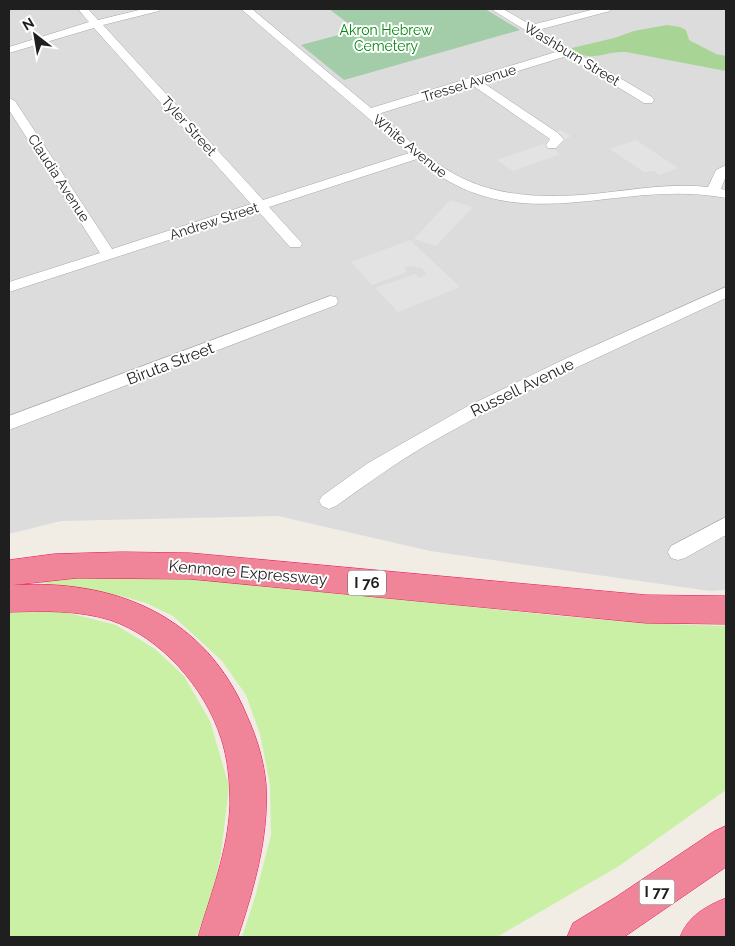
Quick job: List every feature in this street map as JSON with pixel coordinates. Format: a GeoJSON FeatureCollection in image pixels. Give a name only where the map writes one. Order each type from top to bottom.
{"type":"FeatureCollection","features":[{"type":"Feature","properties":{"kind":"highway","name":"Kenmore Expressway"},"geometry":{"type":"LineString","coordinates":[[9,573],[39,568],[115,563],[190,566],[646,609],[726,610]]}},
{"type":"Feature","properties":{"kind":"highway"},"geometry":{"type":"LineString","coordinates":[[9,599],[44,596],[89,602],[121,610],[154,624],[182,647],[203,671],[223,700],[246,762],[248,802],[244,840],[235,887],[218,937]]}},
{"type":"Feature","properties":{"kind":"highway","name":"I 77"},"geometry":{"type":"LineString","coordinates":[[587,937],[630,911],[726,845]]}},
{"type":"Feature","properties":{"kind":"highway"},"geometry":{"type":"LineString","coordinates":[[700,937],[726,918]]}},
{"type":"Feature","properties":{"kind":"street","name":"Tyler Street"},"geometry":{"type":"LineString","coordinates":[[83,9],[295,244]]}},
{"type":"Feature","properties":{"kind":"street"},"geometry":{"type":"LineString","coordinates":[[9,50],[155,9]]}},
{"type":"Feature","properties":{"kind":"street","name":"White Avenue"},"geometry":{"type":"LineString","coordinates":[[246,9],[435,168],[458,183],[492,196],[518,200],[561,200],[695,189],[720,192]]}},
{"type":"Feature","properties":{"kind":"street","name":"Washburn Street"},"geometry":{"type":"LineString","coordinates":[[496,9],[648,100]]}},
{"type":"Feature","properties":{"kind":"street"},"geometry":{"type":"LineString","coordinates":[[530,29],[606,9]]}},
{"type":"Feature","properties":{"kind":"street","name":"Tressel Avenue"},"geometry":{"type":"LineString","coordinates":[[369,113],[569,52]]}},
{"type":"Feature","properties":{"kind":"street"},"geometry":{"type":"LineString","coordinates":[[473,81],[554,136],[558,140],[552,145]]}},
{"type":"Feature","properties":{"kind":"street","name":"Claudia Avenue"},"geometry":{"type":"LineString","coordinates":[[9,101],[110,254]]}},
{"type":"Feature","properties":{"kind":"street","name":"Andrew Street"},"geometry":{"type":"LineString","coordinates":[[9,287],[419,154]]}},
{"type":"Feature","properties":{"kind":"street"},"geometry":{"type":"LineString","coordinates":[[720,192],[721,173],[726,169]]}},
{"type":"Feature","properties":{"kind":"street","name":"Russell Avenue"},"geometry":{"type":"LineString","coordinates":[[329,501],[382,463],[450,422],[726,292]]}},
{"type":"Feature","properties":{"kind":"street","name":"Biruta Street"},"geometry":{"type":"LineString","coordinates":[[9,423],[330,301]]}},
{"type":"Feature","properties":{"kind":"street"},"geometry":{"type":"LineString","coordinates":[[678,552],[726,525]]}},
{"type":"Feature","properties":{"kind":"shaded area"},"geometry":{"type":"Polygon","coordinates":[[[9,9],[726,9],[726,590],[710,591],[430,551],[278,516],[61,521],[9,534],[9,9]]]}},
{"type":"Feature","properties":{"kind":"shaded area"},"geometry":{"type":"Polygon","coordinates":[[[561,130],[571,136],[561,141],[554,149],[560,154],[513,171],[497,160],[546,143],[548,139],[543,135],[561,130]]]}},
{"type":"Feature","properties":{"kind":"shaded area"},"geometry":{"type":"Polygon","coordinates":[[[636,140],[678,168],[660,175],[654,171],[644,172],[610,149],[636,140]]]}},
{"type":"Feature","properties":{"kind":"shaded area"},"geometry":{"type":"Polygon","coordinates":[[[450,200],[473,207],[436,246],[414,239],[450,200]]]}},
{"type":"Feature","properties":{"kind":"shaded area"},"geometry":{"type":"Polygon","coordinates":[[[410,240],[460,287],[398,312],[375,288],[415,274],[419,278],[427,274],[421,268],[409,266],[404,268],[407,272],[372,285],[351,262],[410,240]]]}},
{"type":"Feature","properties":{"kind":"green space","name":"Akron Hebrew Cemetery"},"geometry":{"type":"Polygon","coordinates":[[[329,9],[485,9],[520,30],[344,80],[301,45],[357,30],[329,9]]]}},
{"type":"Feature","properties":{"kind":"green space"},"geometry":{"type":"Polygon","coordinates":[[[667,25],[686,30],[689,40],[716,54],[726,56],[726,71],[626,52],[588,56],[573,52],[572,48],[634,31],[667,25]]]}},
{"type":"Feature","properties":{"kind":"green space"},"geometry":{"type":"Polygon","coordinates":[[[88,575],[164,577],[274,585],[597,619],[661,624],[726,626],[726,790],[619,866],[497,937],[242,937],[255,897],[271,835],[270,785],[260,734],[246,695],[222,661],[173,616],[146,603],[120,596],[30,581],[88,575]]]}},
{"type":"Feature","properties":{"kind":"green space"},"geometry":{"type":"Polygon","coordinates":[[[9,612],[65,612],[116,625],[155,649],[184,676],[210,721],[229,786],[221,854],[210,904],[196,937],[9,937],[9,612]]]}}]}
